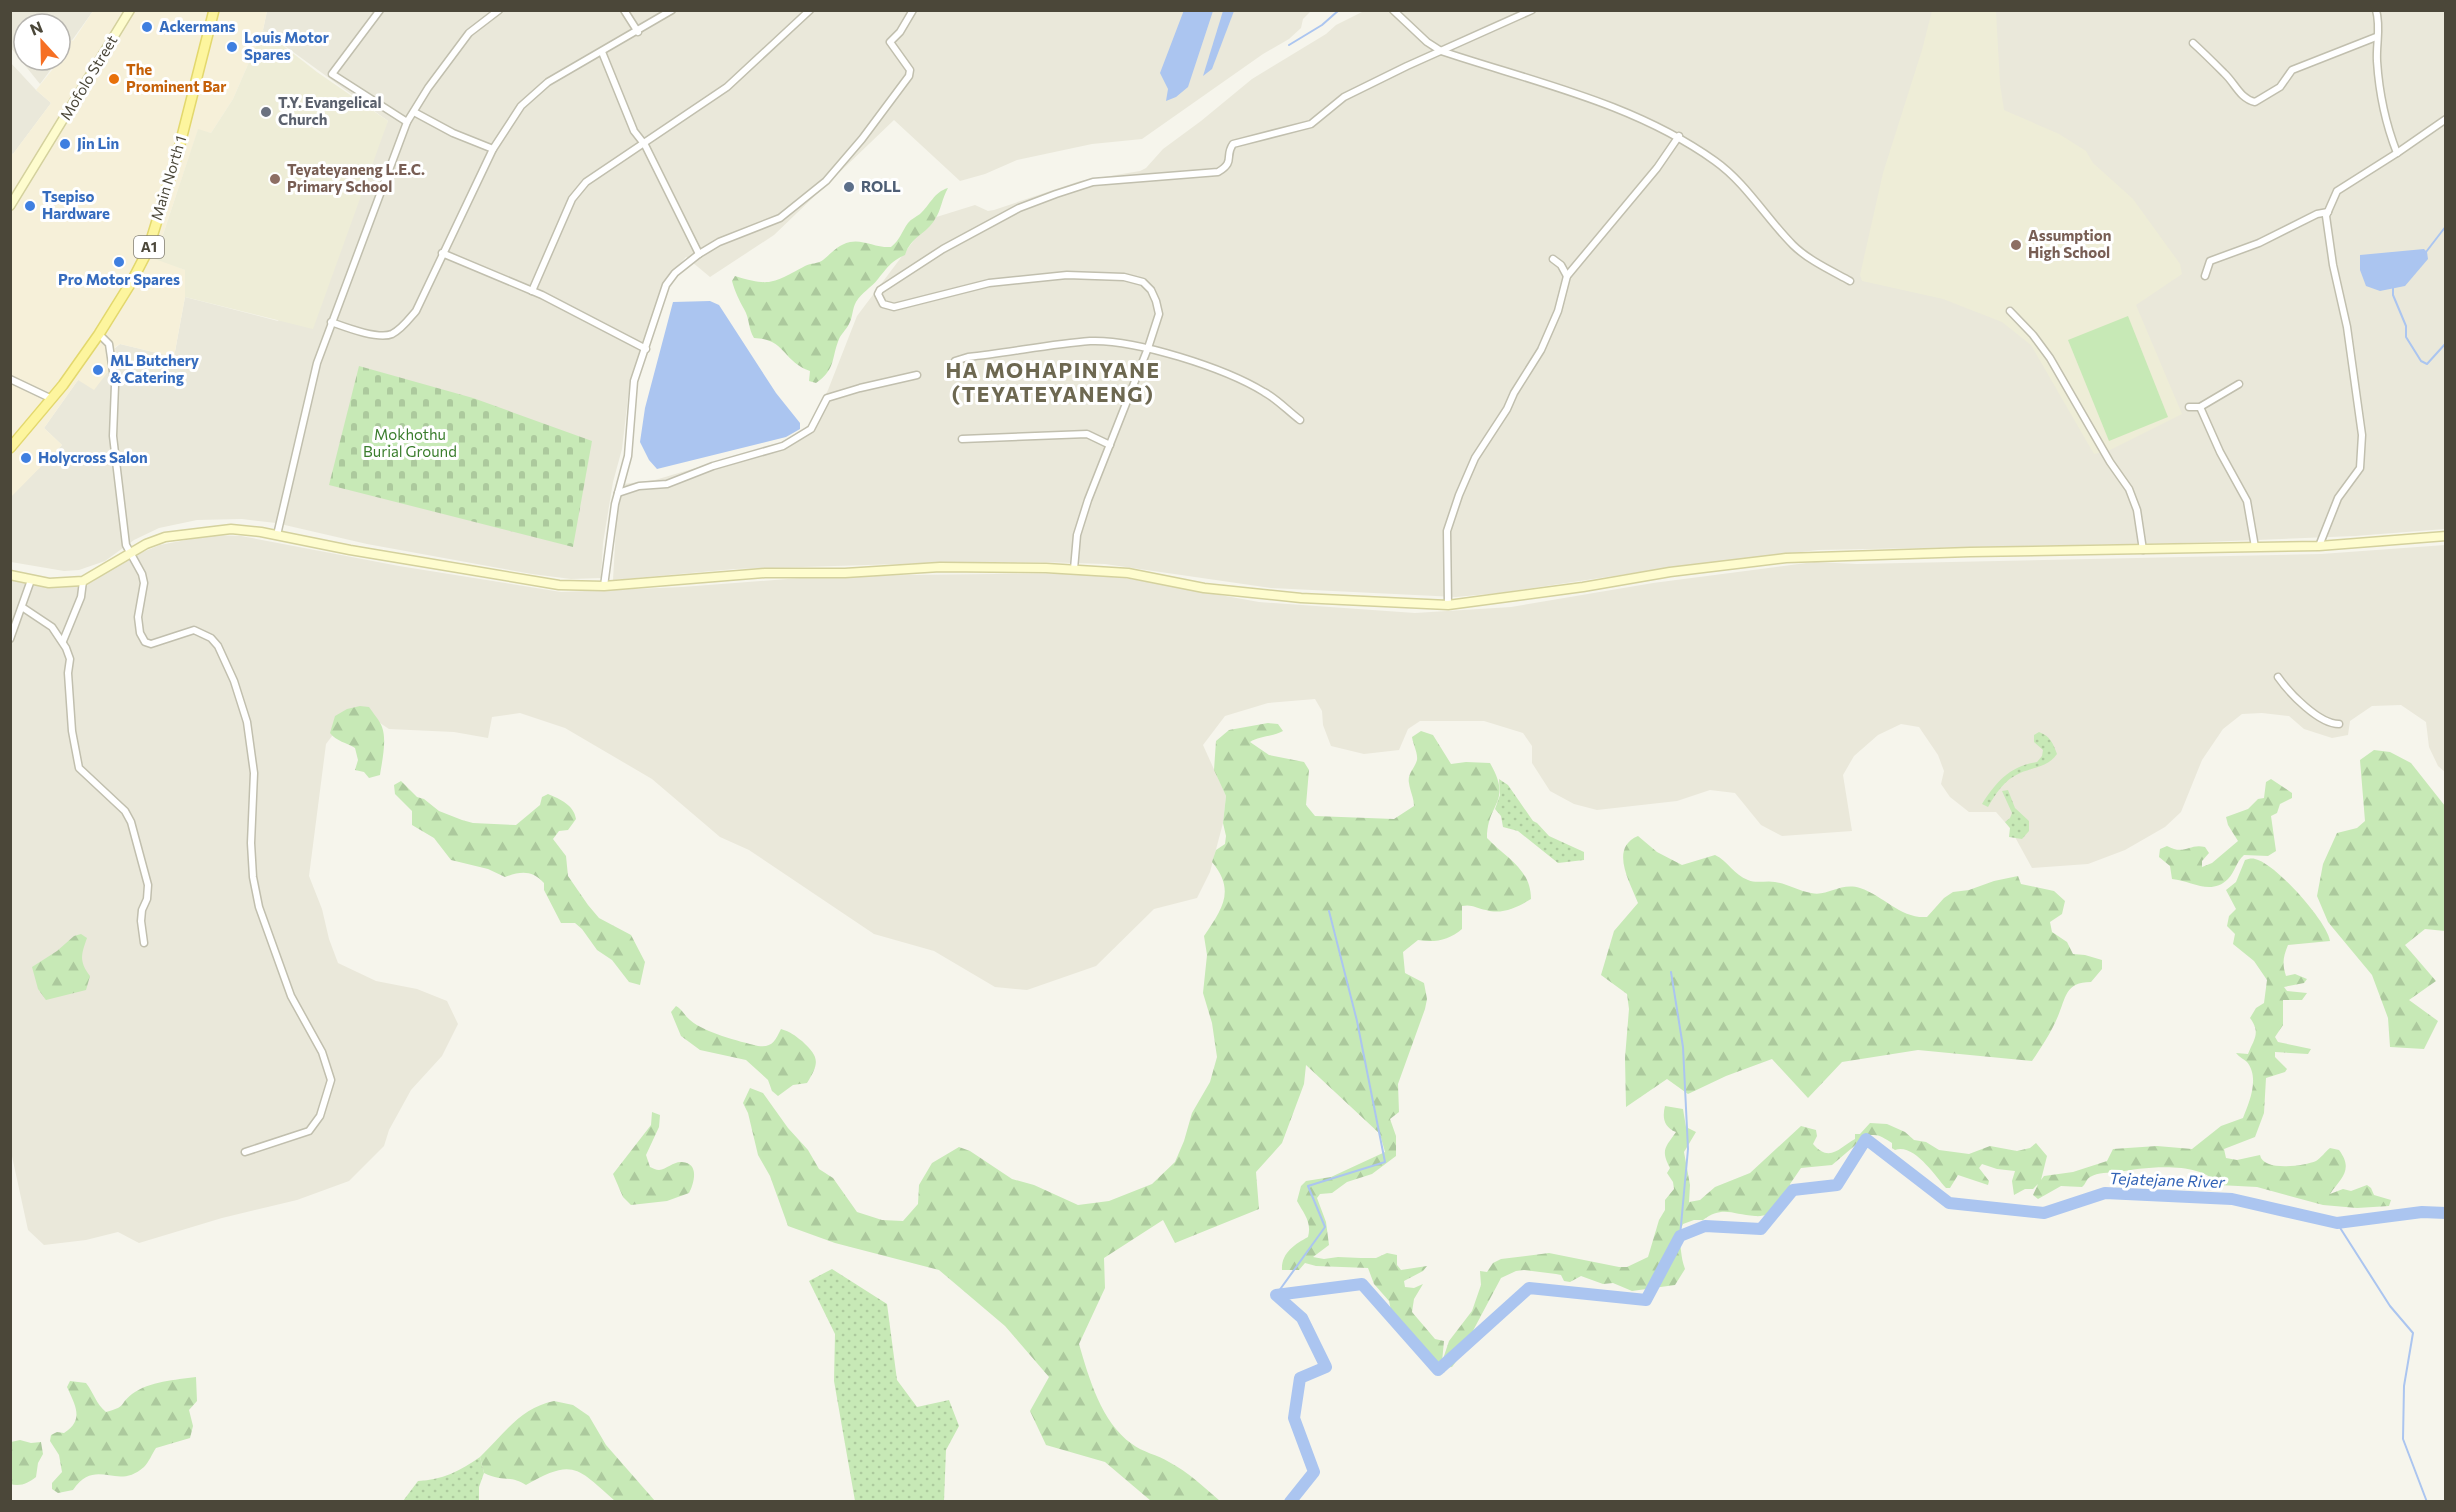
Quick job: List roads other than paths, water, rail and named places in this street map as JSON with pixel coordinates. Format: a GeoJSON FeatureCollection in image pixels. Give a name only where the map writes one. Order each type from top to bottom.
{"type":"FeatureCollection","features":[{"type":"Feature","properties":{"kind":"main road","name":"Mofolo Street"},"geometry":{"type":"LineString","coordinates":[[12,202],[130,10]]}},
{"type":"Feature","properties":{"kind":"main road","name":"Main North 1"},"geometry":{"type":"LineString","coordinates":[[10,448],[51,399],[99,334],[148,250],[178,152],[214,10]]}},
{"type":"Feature","properties":{"kind":"main road"},"geometry":{"type":"LineString","coordinates":[[10,575],[49,583],[83,581],[131,552],[165,537],[231,529],[277,535],[559,585],[604,586],[765,573],[845,573],[940,567],[1074,568],[1128,573],[1222,590],[1301,598],[1448,605],[1582,587],[1670,572],[1786,558],[1970,552],[2319,546],[2445,536]]}},
{"type":"Feature","properties":{"kind":"street"},"geometry":{"type":"LineString","coordinates":[[380,10],[332,74],[407,122]]}},
{"type":"Feature","properties":{"kind":"street"},"geometry":{"type":"LineString","coordinates":[[277,535],[314,372],[407,122],[428,88],[469,33],[499,10]]}},
{"type":"Feature","properties":{"kind":"street"},"geometry":{"type":"LineString","coordinates":[[624,10],[638,32]]}},
{"type":"Feature","properties":{"kind":"street"},"geometry":{"type":"LineString","coordinates":[[331,322],[355,330],[386,336],[394,333],[416,311],[493,150],[521,106],[548,82],[638,32],[672,10]]}},
{"type":"Feature","properties":{"kind":"street"},"geometry":{"type":"LineString","coordinates":[[532,291],[572,199],[586,182],[645,145],[727,87],[810,10]]}},
{"type":"Feature","properties":{"kind":"street"},"geometry":{"type":"LineString","coordinates":[[604,586],[612,520],[628,456],[634,381],[666,285],[675,273],[699,254],[719,242],[780,218],[826,181],[862,139],[909,76],[910,70],[890,42],[900,32],[913,10]]}},
{"type":"Feature","properties":{"kind":"street"},"geometry":{"type":"LineString","coordinates":[[1393,10],[1426,42],[1441,51],[1596,100],[1678,136],[1718,163],[1739,182],[1794,246],[1851,281]]}},
{"type":"Feature","properties":{"kind":"street"},"geometry":{"type":"LineString","coordinates":[[1074,568],[1077,535],[1159,314],[1151,290],[1143,282],[1124,277],[1066,275],[989,283],[894,307],[884,304],[878,294],[885,285],[943,249],[1019,208],[1093,182],[1218,172],[1227,167],[1230,162],[1230,148],[1233,144],[1311,124],[1344,97],[1532,10]]}},
{"type":"Feature","properties":{"kind":"street"},"geometry":{"type":"LineString","coordinates":[[2376,10],[2380,24],[2376,37],[2377,62],[2391,136],[2397,153]]}},
{"type":"Feature","properties":{"kind":"street"},"geometry":{"type":"LineString","coordinates":[[2193,43],[2227,76],[2240,93],[2249,101],[2255,102],[2280,87],[2292,70],[2376,37]]}},
{"type":"Feature","properties":{"kind":"street"},"geometry":{"type":"LineString","coordinates":[[602,52],[634,131],[645,145],[699,254]]}},
{"type":"Feature","properties":{"kind":"street"},"geometry":{"type":"LineString","coordinates":[[414,112],[453,133],[493,150]]}},
{"type":"Feature","properties":{"kind":"street"},"geometry":{"type":"LineString","coordinates":[[2319,546],[2338,498],[2360,468],[2362,449],[2359,407],[2347,327],[2328,241],[2326,216],[2337,191],[2445,119]]}},
{"type":"Feature","properties":{"kind":"street"},"geometry":{"type":"LineString","coordinates":[[1448,605],[1447,531],[1475,458],[1541,350],[1558,311],[1567,276],[1657,168],[1678,136]]}},
{"type":"Feature","properties":{"kind":"street"},"geometry":{"type":"LineString","coordinates":[[2205,276],[2210,261],[2259,243],[2317,214],[2328,212]]}},
{"type":"Feature","properties":{"kind":"street"},"geometry":{"type":"LineString","coordinates":[[442,253],[532,291],[646,350]]}},
{"type":"Feature","properties":{"kind":"street"},"geometry":{"type":"LineString","coordinates":[[1553,259],[1561,265],[1567,276]]}},
{"type":"Feature","properties":{"kind":"street"},"geometry":{"type":"LineString","coordinates":[[2010,311],[2033,335],[2050,358],[2110,462],[2129,489],[2137,510],[2143,550]]}},
{"type":"Feature","properties":{"kind":"street"},"geometry":{"type":"LineString","coordinates":[[99,334],[109,344],[115,385],[113,436],[126,545],[142,574],[144,583],[138,617],[140,633],[145,642],[151,644],[188,631],[203,633],[218,646],[234,681],[248,722],[252,746],[254,773],[251,843],[253,877],[259,907],[291,996],[322,1052],[331,1080],[320,1116],[309,1131],[245,1152]]}},
{"type":"Feature","properties":{"kind":"street"},"geometry":{"type":"LineString","coordinates":[[955,361],[968,357],[1091,341],[1122,343],[1148,348],[1230,375],[1265,392],[1300,420]]}},
{"type":"Feature","properties":{"kind":"street"},"geometry":{"type":"LineString","coordinates":[[618,493],[639,486],[667,484],[713,466],[783,446],[811,429],[827,398],[917,375]]}},
{"type":"Feature","properties":{"kind":"street"},"geometry":{"type":"LineString","coordinates":[[10,379],[51,399]]}},
{"type":"Feature","properties":{"kind":"street"},"geometry":{"type":"LineString","coordinates":[[2189,407],[2200,407],[2239,384]]}},
{"type":"Feature","properties":{"kind":"street"},"geometry":{"type":"LineString","coordinates":[[2200,407],[2220,452],[2247,501],[2252,516],[2255,547]]}},
{"type":"Feature","properties":{"kind":"street"},"geometry":{"type":"LineString","coordinates":[[962,440],[1087,434],[1110,445]]}},
{"type":"Feature","properties":{"kind":"street"},"geometry":{"type":"LineString","coordinates":[[10,639],[31,580]]}},
{"type":"Feature","properties":{"kind":"street"},"geometry":{"type":"LineString","coordinates":[[63,641],[81,597],[83,581]]}},
{"type":"Feature","properties":{"kind":"street"},"geometry":{"type":"LineString","coordinates":[[22,607],[52,627],[63,641],[70,659],[68,673],[72,731],[79,768],[125,811],[131,822],[148,885],[141,921],[144,943]]}},
{"type":"Feature","properties":{"kind":"street"},"geometry":{"type":"LineString","coordinates":[[2278,677],[2287,689],[2317,715],[2331,724],[2339,724]]}},
{"type":"Feature","properties":{"kind":"water"},"geometry":{"type":"Polygon","coordinates":[[[1184,10],[1213,11],[1188,87],[1176,97],[1166,101],[1168,89],[1160,73],[1184,10]]]}},
{"type":"Feature","properties":{"kind":"water"},"geometry":{"type":"Polygon","coordinates":[[[1223,11],[1234,11],[1212,69],[1203,76],[1223,11]]]}},
{"type":"Feature","properties":{"kind":"water"},"geometry":{"type":"Polygon","coordinates":[[[2424,249],[2428,259],[2405,286],[2380,291],[2366,286],[2360,270],[2360,255],[2424,249]]]}},
{"type":"Feature","properties":{"kind":"water"},"geometry":{"type":"Polygon","coordinates":[[[710,301],[719,305],[776,393],[800,423],[800,429],[786,437],[657,469],[649,460],[640,442],[645,408],[673,302],[710,301]]]}},
{"type":"Feature","properties":{"kind":"waterway"},"geometry":{"type":"LineString","coordinates":[[1289,45],[1322,25],[1339,10]]}},
{"type":"Feature","properties":{"kind":"waterway"},"geometry":{"type":"LineString","coordinates":[[2426,252],[2446,226]]}},
{"type":"Feature","properties":{"kind":"waterway"},"geometry":{"type":"LineString","coordinates":[[2393,288],[2393,295],[2406,326],[2406,337],[2421,361],[2427,364],[2446,343]]}},
{"type":"Feature","properties":{"kind":"waterway"},"geometry":{"type":"LineString","coordinates":[[1276,1295],[1325,1227],[1308,1186],[1385,1162],[1357,1021],[1329,911]]}},
{"type":"Feature","properties":{"kind":"waterway"},"geometry":{"type":"LineString","coordinates":[[1671,972],[1683,1047],[1688,1149],[1680,1236]]}},
{"type":"Feature","properties":{"kind":"waterway","name":"Tejatejane River"},"geometry":{"type":"LineString","coordinates":[[1290,1502],[1314,1472],[1294,1418],[1300,1378],[1326,1367],[1302,1318],[1276,1295],[1362,1284],[1438,1370],[1529,1288],[1646,1300],[1680,1236],[1705,1226],[1761,1229],[1793,1190],[1837,1185],[1866,1139],[1949,1203],[2044,1213],[2105,1193],[2232,1199],[2337,1223],[2422,1212],[2446,1213]]}},
{"type":"Feature","properties":{"kind":"waterway"},"geometry":{"type":"LineString","coordinates":[[2337,1223],[2390,1306],[2413,1333],[2404,1386],[2403,1439],[2427,1502]]}},
{"type":"Feature","properties":{"kind":"place","name":"Ackermans"},"geometry":{"type":"Point","coordinates":[147,27]}},
{"type":"Feature","properties":{"kind":"place","name":"Louis Motor Spares"},"geometry":{"type":"Point","coordinates":[232,47]}},
{"type":"Feature","properties":{"kind":"place","name":"The Prominent Bar"},"geometry":{"type":"Point","coordinates":[114,79]}},
{"type":"Feature","properties":{"kind":"place","name":"T.Y. Evangelical Church"},"geometry":{"type":"Point","coordinates":[266,112]}},
{"type":"Feature","properties":{"kind":"place","name":"Jin Lin"},"geometry":{"type":"Point","coordinates":[65,144]}},
{"type":"Feature","properties":{"kind":"place","name":"Teyateyaneng L.E.C. Primary School"},"geometry":{"type":"Point","coordinates":[275,179]}},
{"type":"Feature","properties":{"kind":"place","name":"ROLL"},"geometry":{"type":"Point","coordinates":[849,187]}},
{"type":"Feature","properties":{"kind":"place","name":"Tsepiso Hardware"},"geometry":{"type":"Point","coordinates":[30,206]}},
{"type":"Feature","properties":{"kind":"place","name":"Assumption High School"},"geometry":{"type":"Point","coordinates":[2016,245]}},
{"type":"Feature","properties":{"kind":"place","name":"Pro Motor Spares"},"geometry":{"type":"Point","coordinates":[119,262]}},
{"type":"Feature","properties":{"kind":"place","name":"ML Butchery & Catering"},"geometry":{"type":"Point","coordinates":[98,370]}},
{"type":"Feature","properties":{"kind":"place","name":"Holycross Salon"},"geometry":{"type":"Point","coordinates":[26,458]}},
{"type":"Feature","properties":{"kind":"district","name":"HA MOHAPINYANE (TEYATEYANENG)"},"geometry":{"type":"Point","coordinates":[1053,383]}},
{"type":"Feature","properties":{"kind":"park label","name":"Mokhothu Burial Ground"},"geometry":{"type":"Point","coordinates":[410,444]}}]}
